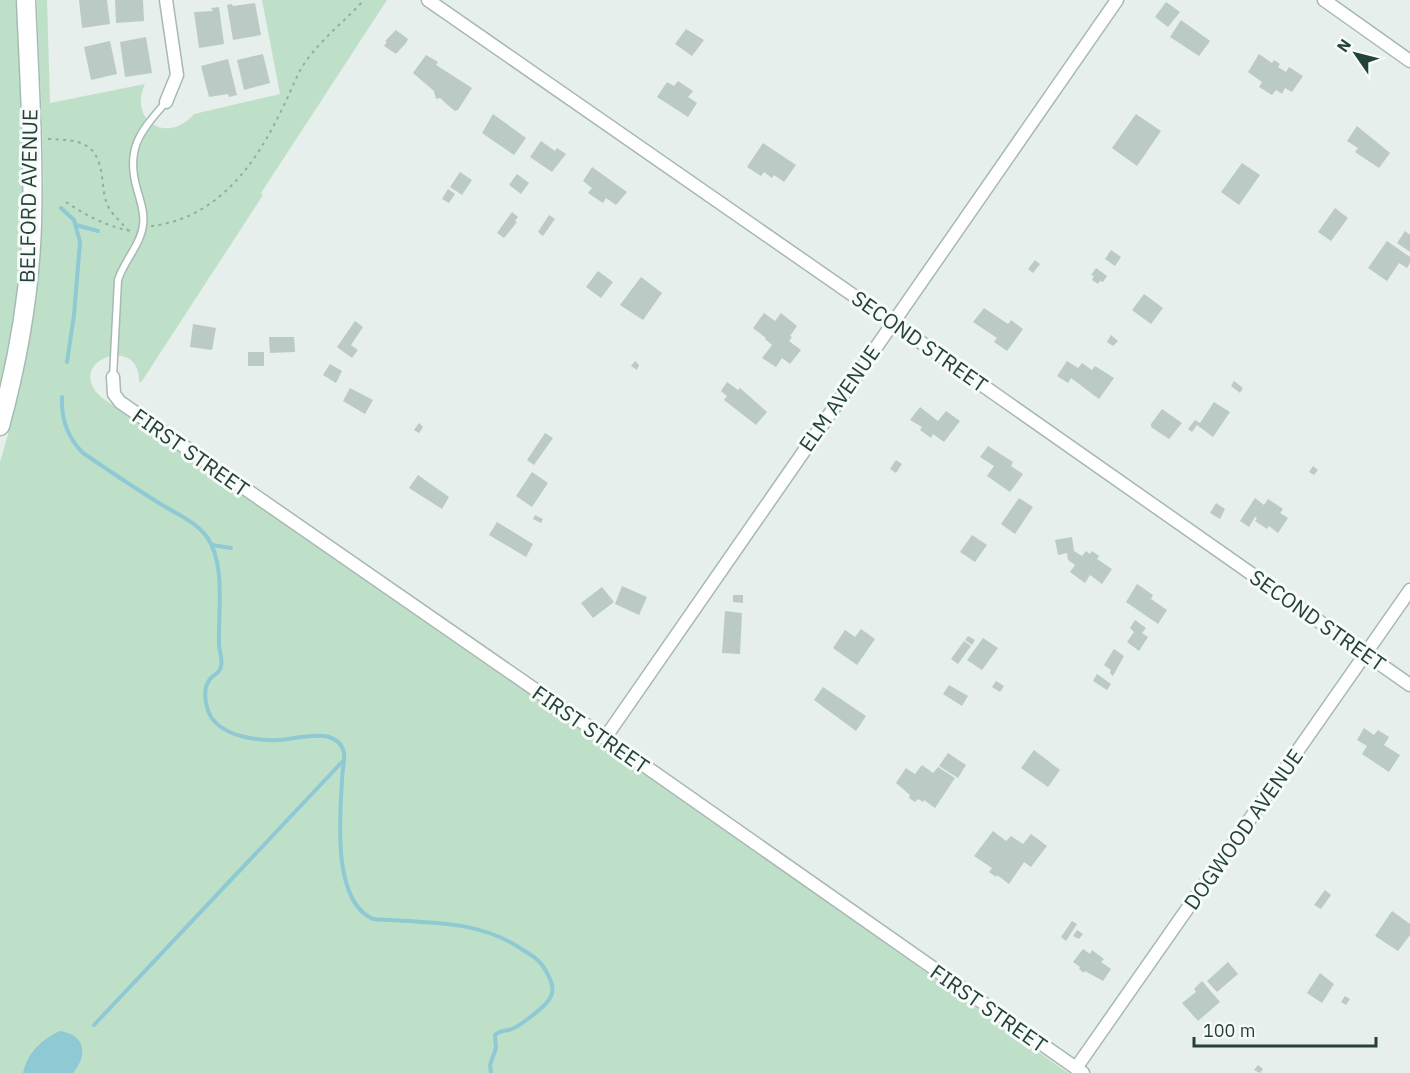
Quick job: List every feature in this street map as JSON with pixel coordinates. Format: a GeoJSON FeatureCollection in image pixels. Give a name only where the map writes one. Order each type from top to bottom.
{"type":"FeatureCollection","features":[{"type":"Feature","properties":{"kind":"main road","name":"BELFORD AVENUE"},"geometry":{"type":"LineString","coordinates":[[0,426],[18,352],[30,263],[33,199],[26,0]]}},
{"type":"Feature","properties":{"kind":"street"},"geometry":{"type":"LineString","coordinates":[[166,0],[177,75],[166,102]]}},
{"type":"Feature","properties":{"kind":"street","name":"SECOND STREET"},"geometry":{"type":"LineString","coordinates":[[428,0],[1410,685]]}},
{"type":"Feature","properties":{"kind":"street","name":"ELM AVENUE"},"geometry":{"type":"LineString","coordinates":[[605,738],[1117,0]]}},
{"type":"Feature","properties":{"kind":"street"},"geometry":{"type":"LineString","coordinates":[[1324,0],[1410,61]]}},
{"type":"Feature","properties":{"kind":"street","name":"FIRST STREET"},"geometry":{"type":"LineString","coordinates":[[113,377],[113,392],[120,402],[605,738],[1079,1071]]}},
{"type":"Feature","properties":{"kind":"street","name":"DOGWOOD AVENUE"},"geometry":{"type":"LineString","coordinates":[[1079,1071],[1410,590]]}},
{"type":"Feature","properties":{"kind":"lane"},"geometry":{"type":"LineString","coordinates":[[113,377],[118,280],[143,229],[143,216],[133,176],[132,159],[141,134],[166,102]]}},
{"type":"Feature","properties":{"kind":"path"},"geometry":{"type":"LineString","coordinates":[[143,229],[193,215],[227,190],[242,175],[263,146],[305,63],[321,41],[364,0]]}},
{"type":"Feature","properties":{"kind":"path"},"geometry":{"type":"LineString","coordinates":[[46,139],[78,142],[93,150],[100,163],[107,203],[128,230],[113,227],[66,202]]}},
{"type":"Feature","properties":{"kind":"green space"},"geometry":{"type":"Polygon","coordinates":[[[0,0],[18,0],[23,226],[18,292],[0,388],[0,0]]]}},
{"type":"Feature","properties":{"kind":"green space"},"geometry":{"type":"Polygon","coordinates":[[[37,0],[47,0],[50,103],[145,84],[141,97],[142,109],[146,118],[163,128],[173,128],[184,123],[194,114],[280,94],[262,0],[387,0],[142,381],[139,383],[137,367],[129,359],[118,356],[106,357],[97,363],[91,372],[92,384],[101,397],[756,852],[1068,1073],[0,1073],[0,462],[16,405],[28,347],[40,259],[43,172],[37,0]]]}},
{"type":"Feature","properties":{"kind":"water"},"geometry":{"type":"Polygon","coordinates":[[[60,1031],[75,1037],[82,1047],[81,1059],[73,1073],[23,1073],[28,1059],[36,1048],[47,1038],[60,1031]]]}},
{"type":"Feature","properties":{"kind":"building"},"geometry":{"type":"Polygon","coordinates":[[[79,0],[107,0],[110,24],[82,28],[79,0]]]}},
{"type":"Feature","properties":{"kind":"building"},"geometry":{"type":"Polygon","coordinates":[[[115,0],[143,0],[144,21],[116,23],[115,0]]]}},
{"type":"Feature","properties":{"kind":"building"},"geometry":{"type":"Polygon","coordinates":[[[1166,2],[1180,12],[1168,27],[1155,17],[1166,2]]]}},
{"type":"Feature","properties":{"kind":"building"},"geometry":{"type":"Polygon","coordinates":[[[255,3],[261,35],[233,40],[227,5],[255,3]]]}},
{"type":"Feature","properties":{"kind":"building"},"geometry":{"type":"Polygon","coordinates":[[[219,7],[224,44],[199,48],[194,12],[213,11],[211,8],[219,7]]]}},
{"type":"Feature","properties":{"kind":"building"},"geometry":{"type":"Polygon","coordinates":[[[1181,20],[1210,41],[1199,56],[1170,37],[1181,20]]]}},
{"type":"Feature","properties":{"kind":"building"},"geometry":{"type":"Polygon","coordinates":[[[686,29],[704,40],[692,56],[675,44],[686,29]]]}},
{"type":"Feature","properties":{"kind":"building"},"geometry":{"type":"Polygon","coordinates":[[[396,30],[408,39],[396,54],[384,46],[387,42],[385,41],[396,30]]]}},
{"type":"Feature","properties":{"kind":"building"},"geometry":{"type":"Polygon","coordinates":[[[146,37],[152,73],[125,77],[120,42],[146,37]]]}},
{"type":"Feature","properties":{"kind":"building"},"geometry":{"type":"Polygon","coordinates":[[[110,41],[117,74],[91,80],[84,47],[110,41]]]}},
{"type":"Feature","properties":{"kind":"building"},"geometry":{"type":"Polygon","coordinates":[[[263,54],[270,83],[244,90],[237,60],[263,54]]]}},
{"type":"Feature","properties":{"kind":"building"},"geometry":{"type":"Polygon","coordinates":[[[1259,54],[1272,63],[1274,60],[1280,64],[1278,67],[1286,72],[1289,67],[1303,76],[1292,92],[1285,88],[1282,94],[1276,90],[1272,95],[1259,87],[1262,82],[1248,72],[1259,54]]]}},
{"type":"Feature","properties":{"kind":"building"},"geometry":{"type":"Polygon","coordinates":[[[426,55],[438,62],[436,65],[472,88],[458,110],[455,111],[440,98],[436,99],[434,91],[413,73],[426,55]]]}},
{"type":"Feature","properties":{"kind":"building"},"geometry":{"type":"Polygon","coordinates":[[[228,59],[237,95],[209,97],[201,66],[228,59]]]}},
{"type":"Feature","properties":{"kind":"building"},"geometry":{"type":"Polygon","coordinates":[[[678,81],[693,91],[688,97],[697,103],[688,117],[657,97],[667,82],[674,86],[678,81]]]}},
{"type":"Feature","properties":{"kind":"building"},"geometry":{"type":"Polygon","coordinates":[[[493,114],[526,138],[514,155],[482,133],[493,114]]]}},
{"type":"Feature","properties":{"kind":"building"},"geometry":{"type":"Polygon","coordinates":[[[1136,114],[1161,131],[1137,166],[1112,148],[1136,114]]]}},
{"type":"Feature","properties":{"kind":"building"},"geometry":{"type":"Polygon","coordinates":[[[1357,126],[1390,153],[1379,168],[1355,152],[1358,148],[1347,141],[1357,126]]]}},
{"type":"Feature","properties":{"kind":"building"},"geometry":{"type":"Polygon","coordinates":[[[541,141],[555,151],[557,148],[566,154],[552,172],[530,157],[541,141]]]}},
{"type":"Feature","properties":{"kind":"building"},"geometry":{"type":"Polygon","coordinates":[[[763,143],[796,165],[784,182],[764,172],[761,176],[747,167],[763,143]]]}},
{"type":"Feature","properties":{"kind":"building"},"geometry":{"type":"Polygon","coordinates":[[[1242,163],[1260,175],[1239,205],[1221,192],[1242,163]]]}},
{"type":"Feature","properties":{"kind":"building"},"geometry":{"type":"Polygon","coordinates":[[[592,167],[627,192],[616,205],[606,198],[603,203],[588,193],[592,188],[583,181],[592,167]]]}},
{"type":"Feature","properties":{"kind":"building"},"geometry":{"type":"Polygon","coordinates":[[[460,172],[472,180],[462,195],[450,187],[460,172]]]}},
{"type":"Feature","properties":{"kind":"building"},"geometry":{"type":"Polygon","coordinates":[[[517,174],[529,183],[521,194],[509,185],[517,174]]]}},
{"type":"Feature","properties":{"kind":"building"},"geometry":{"type":"Polygon","coordinates":[[[448,189],[455,194],[449,203],[442,199],[448,189]]]}},
{"type":"Feature","properties":{"kind":"building"},"geometry":{"type":"Polygon","coordinates":[[[1335,208],[1348,218],[1331,241],[1318,232],[1335,208]]]}},
{"type":"Feature","properties":{"kind":"building"},"geometry":{"type":"Polygon","coordinates":[[[512,212],[518,217],[515,221],[517,222],[504,238],[497,233],[512,212]]]}},
{"type":"Feature","properties":{"kind":"building"},"geometry":{"type":"Polygon","coordinates":[[[549,215],[555,219],[543,236],[538,232],[549,215]]]}},
{"type":"Feature","properties":{"kind":"building"},"geometry":{"type":"Polygon","coordinates":[[[1405,231],[1410,235],[1410,252],[1397,243],[1405,231]]]}},
{"type":"Feature","properties":{"kind":"building"},"geometry":{"type":"Polygon","coordinates":[[[1387,241],[1410,257],[1410,263],[1407,268],[1399,263],[1387,281],[1368,268],[1387,241]]]}},
{"type":"Feature","properties":{"kind":"building"},"geometry":{"type":"Polygon","coordinates":[[[1111,250],[1121,257],[1115,266],[1105,259],[1111,250]]]}},
{"type":"Feature","properties":{"kind":"building"},"geometry":{"type":"Polygon","coordinates":[[[1035,260],[1040,264],[1033,273],[1028,269],[1035,260]]]}},
{"type":"Feature","properties":{"kind":"building"},"geometry":{"type":"Polygon","coordinates":[[[1096,268],[1107,276],[1103,282],[1100,281],[1098,284],[1092,280],[1094,276],[1091,275],[1096,268]]]}},
{"type":"Feature","properties":{"kind":"building"},"geometry":{"type":"Polygon","coordinates":[[[598,271],[613,282],[601,298],[586,287],[598,271]]]}},
{"type":"Feature","properties":{"kind":"building"},"geometry":{"type":"Polygon","coordinates":[[[641,277],[662,293],[643,320],[620,305],[641,277]]]}},
{"type":"Feature","properties":{"kind":"building"},"geometry":{"type":"Polygon","coordinates":[[[1144,294],[1163,308],[1151,324],[1132,310],[1144,294]]]}},
{"type":"Feature","properties":{"kind":"building"},"geometry":{"type":"Polygon","coordinates":[[[984,308],[1008,324],[1011,320],[1023,329],[1007,351],[994,342],[997,338],[973,322],[984,308]]]}},
{"type":"Feature","properties":{"kind":"building"},"geometry":{"type":"Polygon","coordinates":[[[764,313],[775,321],[781,313],[797,326],[789,341],[801,350],[790,364],[782,358],[776,367],[762,358],[772,345],[753,328],[764,313]]]}},
{"type":"Feature","properties":{"kind":"building"},"geometry":{"type":"Polygon","coordinates":[[[355,321],[363,327],[351,345],[358,350],[352,358],[337,347],[355,321]]]}},
{"type":"Feature","properties":{"kind":"building"},"geometry":{"type":"Polygon","coordinates":[[[193,324],[216,328],[212,350],[190,347],[193,324]]]}},
{"type":"Feature","properties":{"kind":"building"},"geometry":{"type":"Polygon","coordinates":[[[1111,335],[1118,341],[1113,346],[1107,342],[1111,335]]]}},
{"type":"Feature","properties":{"kind":"building"},"geometry":{"type":"Polygon","coordinates":[[[269,337],[294,337],[295,352],[270,353],[269,337]]]}},
{"type":"Feature","properties":{"kind":"building"},"geometry":{"type":"Polygon","coordinates":[[[248,352],[264,352],[264,366],[248,366],[248,352]]]}},
{"type":"Feature","properties":{"kind":"building"},"geometry":{"type":"Polygon","coordinates":[[[635,361],[639,365],[637,370],[631,366],[635,361]]]}},
{"type":"Feature","properties":{"kind":"building"},"geometry":{"type":"Polygon","coordinates":[[[1067,361],[1078,368],[1082,363],[1092,370],[1095,366],[1114,378],[1099,399],[1071,378],[1068,383],[1057,376],[1067,361]]]}},
{"type":"Feature","properties":{"kind":"building"},"geometry":{"type":"Polygon","coordinates":[[[330,364],[342,371],[336,383],[323,375],[330,364]]]}},
{"type":"Feature","properties":{"kind":"building"},"geometry":{"type":"Polygon","coordinates":[[[1234,381],[1243,388],[1240,393],[1231,386],[1234,381]]]}},
{"type":"Feature","properties":{"kind":"building"},"geometry":{"type":"Polygon","coordinates":[[[727,382],[738,390],[740,388],[767,412],[756,425],[724,400],[727,396],[721,391],[727,382]]]}},
{"type":"Feature","properties":{"kind":"building"},"geometry":{"type":"Polygon","coordinates":[[[350,388],[373,400],[365,414],[343,401],[350,388]]]}},
{"type":"Feature","properties":{"kind":"building"},"geometry":{"type":"Polygon","coordinates":[[[1214,402],[1230,412],[1213,437],[1197,425],[1192,432],[1188,429],[1195,420],[1200,423],[1214,402]]]}},
{"type":"Feature","properties":{"kind":"building"},"geometry":{"type":"Polygon","coordinates":[[[920,407],[938,421],[946,411],[960,421],[944,442],[933,434],[931,438],[920,430],[922,427],[910,420],[920,407]]]}},
{"type":"Feature","properties":{"kind":"building"},"geometry":{"type":"Polygon","coordinates":[[[1162,409],[1182,423],[1169,439],[1151,427],[1162,409]]]}},
{"type":"Feature","properties":{"kind":"building"},"geometry":{"type":"Polygon","coordinates":[[[419,423],[423,427],[419,433],[414,430],[419,423]]]}},
{"type":"Feature","properties":{"kind":"building"},"geometry":{"type":"Polygon","coordinates":[[[545,433],[553,438],[534,465],[527,460],[545,433]]]}},
{"type":"Feature","properties":{"kind":"building"},"geometry":{"type":"Polygon","coordinates":[[[988,446],[1013,462],[1011,466],[1023,474],[1010,492],[987,476],[994,466],[980,457],[988,446]]]}},
{"type":"Feature","properties":{"kind":"building"},"geometry":{"type":"Polygon","coordinates":[[[896,460],[902,464],[896,473],[890,469],[896,460]]]}},
{"type":"Feature","properties":{"kind":"building"},"geometry":{"type":"Polygon","coordinates":[[[1313,466],[1318,470],[1314,475],[1309,472],[1313,466]]]}},
{"type":"Feature","properties":{"kind":"building"},"geometry":{"type":"Polygon","coordinates":[[[532,472],[548,483],[532,507],[516,496],[532,472]]]}},
{"type":"Feature","properties":{"kind":"building"},"geometry":{"type":"Polygon","coordinates":[[[418,475],[449,497],[442,509],[409,488],[418,475]]]}},
{"type":"Feature","properties":{"kind":"building"},"geometry":{"type":"Polygon","coordinates":[[[1019,498],[1033,507],[1015,534],[1001,524],[1019,498]]]}},
{"type":"Feature","properties":{"kind":"building"},"geometry":{"type":"Polygon","coordinates":[[[1255,498],[1264,505],[1268,499],[1283,509],[1280,513],[1288,518],[1278,533],[1269,526],[1267,529],[1255,521],[1257,518],[1255,517],[1249,527],[1240,521],[1255,498]]]}},
{"type":"Feature","properties":{"kind":"building"},"geometry":{"type":"Polygon","coordinates":[[[1216,503],[1225,509],[1220,519],[1210,513],[1216,503]]]}},
{"type":"Feature","properties":{"kind":"building"},"geometry":{"type":"Polygon","coordinates":[[[535,515],[543,519],[541,523],[533,519],[535,515]]]}},
{"type":"Feature","properties":{"kind":"building"},"geometry":{"type":"Polygon","coordinates":[[[497,522],[533,544],[526,557],[489,535],[497,522]]]}},
{"type":"Feature","properties":{"kind":"building"},"geometry":{"type":"Polygon","coordinates":[[[972,535],[987,545],[975,562],[960,552],[972,535]]]}},
{"type":"Feature","properties":{"kind":"building"},"geometry":{"type":"Polygon","coordinates":[[[1072,537],[1074,551],[1082,556],[1086,551],[1090,554],[1092,551],[1099,556],[1097,559],[1112,569],[1102,584],[1090,575],[1085,583],[1070,572],[1075,565],[1068,560],[1067,553],[1058,555],[1055,540],[1072,537]]]}},
{"type":"Feature","properties":{"kind":"building"},"geometry":{"type":"Polygon","coordinates":[[[1137,584],[1153,595],[1151,599],[1167,610],[1158,624],[1126,602],[1137,584]]]}},
{"type":"Feature","properties":{"kind":"building"},"geometry":{"type":"Polygon","coordinates":[[[622,586],[647,597],[639,615],[615,604],[622,586]]]}},
{"type":"Feature","properties":{"kind":"building"},"geometry":{"type":"Polygon","coordinates":[[[602,587],[614,602],[593,618],[581,603],[602,587]]]}},
{"type":"Feature","properties":{"kind":"building"},"geometry":{"type":"Polygon","coordinates":[[[733,595],[743,595],[743,603],[733,602],[733,595]]]}},
{"type":"Feature","properties":{"kind":"building"},"geometry":{"type":"Polygon","coordinates":[[[725,611],[742,613],[740,654],[722,653],[725,611]]]}},
{"type":"Feature","properties":{"kind":"building"},"geometry":{"type":"Polygon","coordinates":[[[1135,620],[1146,628],[1142,633],[1148,637],[1139,651],[1127,642],[1134,632],[1130,628],[1135,620]]]}},
{"type":"Feature","properties":{"kind":"building"},"geometry":{"type":"Polygon","coordinates":[[[861,629],[875,639],[857,665],[833,648],[845,630],[855,637],[861,629]]]}},
{"type":"Feature","properties":{"kind":"building"},"geometry":{"type":"Polygon","coordinates":[[[968,636],[975,640],[972,645],[965,640],[968,636]]]}},
{"type":"Feature","properties":{"kind":"building"},"geometry":{"type":"Polygon","coordinates":[[[983,638],[998,648],[982,670],[967,660],[983,638]]]}},
{"type":"Feature","properties":{"kind":"building"},"geometry":{"type":"Polygon","coordinates":[[[964,641],[971,646],[958,664],[951,659],[964,641]]]}},
{"type":"Feature","properties":{"kind":"building"},"geometry":{"type":"Polygon","coordinates":[[[1114,649],[1124,656],[1113,676],[1110,673],[1111,670],[1104,665],[1114,649]]]}},
{"type":"Feature","properties":{"kind":"building"},"geometry":{"type":"Polygon","coordinates":[[[1097,674],[1111,684],[1107,690],[1093,681],[1097,674]]]}},
{"type":"Feature","properties":{"kind":"building"},"geometry":{"type":"Polygon","coordinates":[[[996,681],[1004,686],[1000,692],[992,687],[996,681]]]}},
{"type":"Feature","properties":{"kind":"building"},"geometry":{"type":"Polygon","coordinates":[[[949,685],[968,696],[962,706],[943,694],[949,685]]]}},
{"type":"Feature","properties":{"kind":"building"},"geometry":{"type":"Polygon","coordinates":[[[823,687],[866,716],[856,731],[814,700],[823,687]]]}},
{"type":"Feature","properties":{"kind":"building"},"geometry":{"type":"Polygon","coordinates":[[[1364,728],[1374,735],[1378,730],[1389,737],[1384,745],[1400,755],[1389,772],[1362,754],[1367,746],[1357,740],[1364,728]]]}},
{"type":"Feature","properties":{"kind":"building"},"geometry":{"type":"Polygon","coordinates":[[[1034,750],[1060,770],[1048,787],[1021,768],[1034,750]]]}},
{"type":"Feature","properties":{"kind":"building"},"geometry":{"type":"Polygon","coordinates":[[[948,753],[966,765],[958,778],[939,766],[948,753]]]}},
{"type":"Feature","properties":{"kind":"building"},"geometry":{"type":"Polygon","coordinates":[[[922,765],[933,773],[938,767],[955,778],[935,808],[924,800],[923,802],[918,799],[915,802],[896,783],[906,768],[915,774],[922,765]]]}},
{"type":"Feature","properties":{"kind":"building"},"geometry":{"type":"Polygon","coordinates":[[[993,831],[1006,841],[1011,836],[1023,844],[1031,834],[1047,846],[1031,867],[1024,862],[1009,884],[989,872],[992,868],[974,856],[993,831]]]}},
{"type":"Feature","properties":{"kind":"building"},"geometry":{"type":"Polygon","coordinates":[[[1325,890],[1331,895],[1321,909],[1314,905],[1325,890]]]}},
{"type":"Feature","properties":{"kind":"building"},"geometry":{"type":"Polygon","coordinates":[[[1392,911],[1410,924],[1410,935],[1398,951],[1375,936],[1392,911]]]}},
{"type":"Feature","properties":{"kind":"building"},"geometry":{"type":"Polygon","coordinates":[[[1072,921],[1077,924],[1066,941],[1061,937],[1072,921]]]}},
{"type":"Feature","properties":{"kind":"building"},"geometry":{"type":"Polygon","coordinates":[[[1077,930],[1083,934],[1079,939],[1073,936],[1077,930]]]}},
{"type":"Feature","properties":{"kind":"building"},"geometry":{"type":"Polygon","coordinates":[[[1083,949],[1090,954],[1092,950],[1104,959],[1101,962],[1111,969],[1103,981],[1085,971],[1084,973],[1073,962],[1083,949]]]}},
{"type":"Feature","properties":{"kind":"building"},"geometry":{"type":"Polygon","coordinates":[[[1228,962],[1238,974],[1217,992],[1207,981],[1228,962]]]}},
{"type":"Feature","properties":{"kind":"building"},"geometry":{"type":"Polygon","coordinates":[[[1320,973],[1334,984],[1322,1003],[1307,993],[1320,973]]]}},
{"type":"Feature","properties":{"kind":"building"},"geometry":{"type":"Polygon","coordinates":[[[1202,981],[1220,1002],[1198,1021],[1182,1003],[1196,992],[1194,989],[1202,981]]]}},
{"type":"Feature","properties":{"kind":"building"},"geometry":{"type":"Polygon","coordinates":[[[1345,996],[1350,999],[1346,1005],[1341,1002],[1345,996]]]}},
{"type":"Feature","properties":{"kind":"building"},"geometry":{"type":"Polygon","coordinates":[[[1258,1065],[1263,1069],[1260,1073],[1254,1070],[1258,1065]]]}},
{"type":"Feature","properties":{"kind":"waterway"},"geometry":{"type":"LineString","coordinates":[[61,208],[74,220],[80,242],[74,315],[67,362]]}},
{"type":"Feature","properties":{"kind":"waterway"},"geometry":{"type":"LineString","coordinates":[[76,225],[98,231]]}},
{"type":"Feature","properties":{"kind":"waterway"},"geometry":{"type":"LineString","coordinates":[[62,397],[66,428],[83,453],[191,522],[202,531],[213,548],[219,574],[221,663],[219,671],[207,684],[205,695],[207,707],[215,722],[236,735],[254,739],[279,740],[326,736],[340,744],[344,753],[340,815],[341,857],[351,895],[360,909],[373,919],[451,924],[488,933],[527,952],[544,967],[550,979],[552,994],[531,1017],[512,1029],[495,1035],[496,1048],[490,1065],[491,1073]]}},
{"type":"Feature","properties":{"kind":"waterway"},"geometry":{"type":"LineString","coordinates":[[212,545],[231,548]]}},
{"type":"Feature","properties":{"kind":"waterway"},"geometry":{"type":"LineString","coordinates":[[94,1025],[343,761]]}}]}
